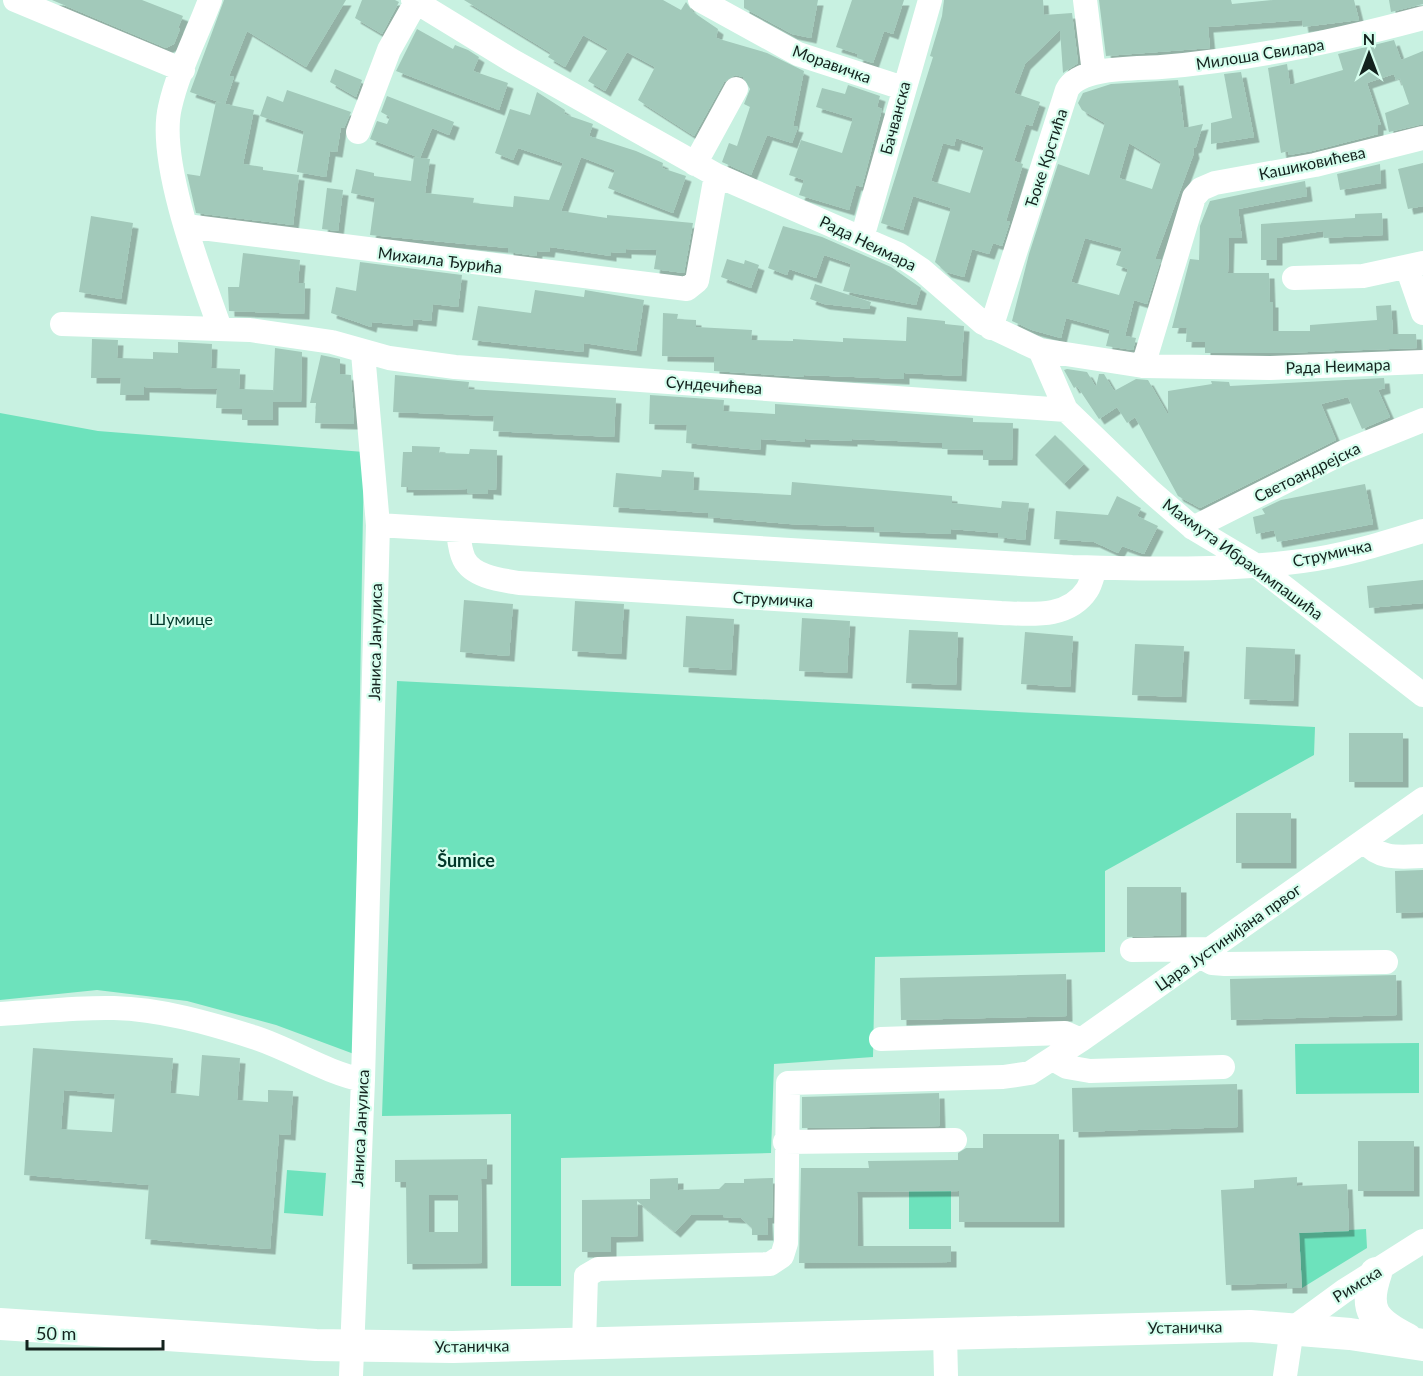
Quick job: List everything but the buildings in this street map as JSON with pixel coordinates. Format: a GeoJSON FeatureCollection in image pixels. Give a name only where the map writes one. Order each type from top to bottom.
{"type":"FeatureCollection","features":[{"type":"Feature","properties":{"kind":"main road"},"geometry":{"type":"LineString","coordinates":[[1376,1273],[1370,1300],[1377,1321],[1387,1329],[1419,1345]]}},
{"type":"Feature","properties":{"kind":"main road","name":"Устаничка"},"geometry":{"type":"LineString","coordinates":[[0,1324],[352,1361],[584,1344],[1203,1326],[1292,1329],[1419,1345]]}},
{"type":"Feature","properties":{"kind":"street"},"geometry":{"type":"LineString","coordinates":[[15,0],[183,70]]}},
{"type":"Feature","properties":{"kind":"street"},"geometry":{"type":"LineString","coordinates":[[210,0],[170,107],[168,135],[169,155],[186,226],[220,328]]}},
{"type":"Feature","properties":{"kind":"street","name":"Моравичка"},"geometry":{"type":"LineString","coordinates":[[700,0],[798,54],[903,88]]}},
{"type":"Feature","properties":{"kind":"street","name":"Бачванска"},"geometry":{"type":"LineString","coordinates":[[862,238],[930,0]]}},
{"type":"Feature","properties":{"kind":"street"},"geometry":{"type":"LineString","coordinates":[[1085,0],[1094,73]]}},
{"type":"Feature","properties":{"kind":"street"},"geometry":{"type":"LineString","coordinates":[[358,132],[389,50],[414,1]]}},
{"type":"Feature","properties":{"kind":"street","name":"Рада Неимара"},"geometry":{"type":"LineString","coordinates":[[414,1],[511,60],[695,164],[862,238],[916,265],[991,328],[1040,350],[1143,366],[1270,368],[1423,362]]}},
{"type":"Feature","properties":{"kind":"street","name":"Милоша Свилара"},"geometry":{"type":"LineString","coordinates":[[1094,73],[1193,64],[1327,44],[1423,18]]}},
{"type":"Feature","properties":{"kind":"street","name":"Ђоке Крстића"},"geometry":{"type":"LineString","coordinates":[[991,328],[1067,90],[1077,78],[1094,73]]}},
{"type":"Feature","properties":{"kind":"street"},"geometry":{"type":"LineString","coordinates":[[695,164],[736,89]]}},
{"type":"Feature","properties":{"kind":"street","name":"Кашиковићева"},"geometry":{"type":"LineString","coordinates":[[1143,366],[1194,197],[1201,189],[1215,183],[1315,165],[1423,138]]}},
{"type":"Feature","properties":{"kind":"street","name":"Михаила Ђурића"},"geometry":{"type":"LineString","coordinates":[[186,226],[671,289],[693,286],[697,281],[716,175]]}},
{"type":"Feature","properties":{"kind":"street"},"geometry":{"type":"LineString","coordinates":[[1294,278],[1363,276],[1415,265],[1423,313]]}},
{"type":"Feature","properties":{"kind":"street"},"geometry":{"type":"LineString","coordinates":[[62,324],[220,328],[312,338],[363,353]]}},
{"type":"Feature","properties":{"kind":"street","name":"Махмута Ибрахимпашића"},"geometry":{"type":"LineString","coordinates":[[1040,350],[1066,410],[1148,489],[1193,528],[1257,566],[1423,695]]}},
{"type":"Feature","properties":{"kind":"street","name":"Сундечићева"},"geometry":{"type":"LineString","coordinates":[[363,353],[455,367],[1066,410]]}},
{"type":"Feature","properties":{"kind":"street","name":"Јаниса Јанулиса"},"geometry":{"type":"LineString","coordinates":[[352,1361],[363,1080],[378,525],[363,353]]}},
{"type":"Feature","properties":{"kind":"street","name":"Светоандрејска"},"geometry":{"type":"LineString","coordinates":[[1193,528],[1344,452],[1423,420]]}},
{"type":"Feature","properties":{"kind":"street","name":"Струмичка"},"geometry":{"type":"LineString","coordinates":[[378,525],[1095,568],[1257,566],[1341,554],[1423,531]]}},
{"type":"Feature","properties":{"kind":"street","name":"Струмичка"},"geometry":{"type":"LineString","coordinates":[[458,531],[464,559],[474,570],[493,579],[519,584],[989,612],[1056,612],[1070,606],[1087,590],[1095,568]]}},
{"type":"Feature","properties":{"kind":"street","name":"Цара Јустинијана првог"},"geometry":{"type":"LineString","coordinates":[[785,1142],[788,1083],[993,1078],[1030,1073],[1206,953],[1423,799]]}},
{"type":"Feature","properties":{"kind":"street"},"geometry":{"type":"LineString","coordinates":[[1364,841],[1373,851],[1385,856],[1423,856]]}},
{"type":"Feature","properties":{"kind":"street"},"geometry":{"type":"LineString","coordinates":[[1131,950],[1206,953],[1212,963],[1225,964],[1386,962]]}},
{"type":"Feature","properties":{"kind":"street"},"geometry":{"type":"LineString","coordinates":[[0,1014],[116,1008],[166,1016],[254,1037],[296,1053],[324,1068],[363,1080]]}},
{"type":"Feature","properties":{"kind":"street"},"geometry":{"type":"LineString","coordinates":[[881,1039],[1065,1033],[1081,1040]]}},
{"type":"Feature","properties":{"kind":"street"},"geometry":{"type":"LineString","coordinates":[[1053,1059],[1067,1067],[1090,1071],[1223,1068]]}},
{"type":"Feature","properties":{"kind":"street"},"geometry":{"type":"LineString","coordinates":[[584,1344],[586,1276],[598,1269],[770,1264],[782,1256],[786,1243],[785,1142],[955,1140]]}},
{"type":"Feature","properties":{"kind":"street","name":"Римска"},"geometry":{"type":"LineString","coordinates":[[1292,1329],[1344,1291],[1376,1273],[1423,1241]]}},
{"type":"Feature","properties":{"kind":"street"},"geometry":{"type":"LineString","coordinates":[[1285,1376],[1292,1329]]}},
{"type":"Feature","properties":{"kind":"street"},"geometry":{"type":"LineString","coordinates":[[945,1335],[946,1376]]}},
{"type":"Feature","properties":{"kind":"green space","name":"Шумице"},"geometry":{"type":"Polygon","coordinates":[[[0,413],[98,431],[364,452],[354,1054],[276,1025],[187,1001],[97,990],[0,1000],[0,413]]]}},
{"type":"Feature","properties":{"kind":"green space"},"geometry":{"type":"Polygon","coordinates":[[[397,681],[1315,727],[1314,755],[1105,871],[1105,952],[875,957],[873,1057],[774,1064],[771,1153],[561,1158],[561,1286],[511,1286],[511,1114],[382,1116],[397,681]]]}},
{"type":"Feature","properties":{"kind":"green space"},"geometry":{"type":"Polygon","coordinates":[[[1419,1043],[1419,1093],[1296,1094],[1295,1044],[1419,1043]]]}},
{"type":"Feature","properties":{"kind":"green space"},"geometry":{"type":"Polygon","coordinates":[[[287,1170],[326,1173],[323,1216],[284,1213],[287,1170]]]}},
{"type":"Feature","properties":{"kind":"green space"},"geometry":{"type":"Polygon","coordinates":[[[909,1191],[951,1191],[951,1229],[909,1229],[909,1191]]]}},
{"type":"Feature","properties":{"kind":"green space"},"geometry":{"type":"Polygon","coordinates":[[[1366,1229],[1367,1248],[1302,1288],[1299,1233],[1366,1229]]]}},
{"type":"Feature","properties":{"kind":"district","name":"Šumice"},"geometry":{"type":"Point","coordinates":[466,861]}}]}
